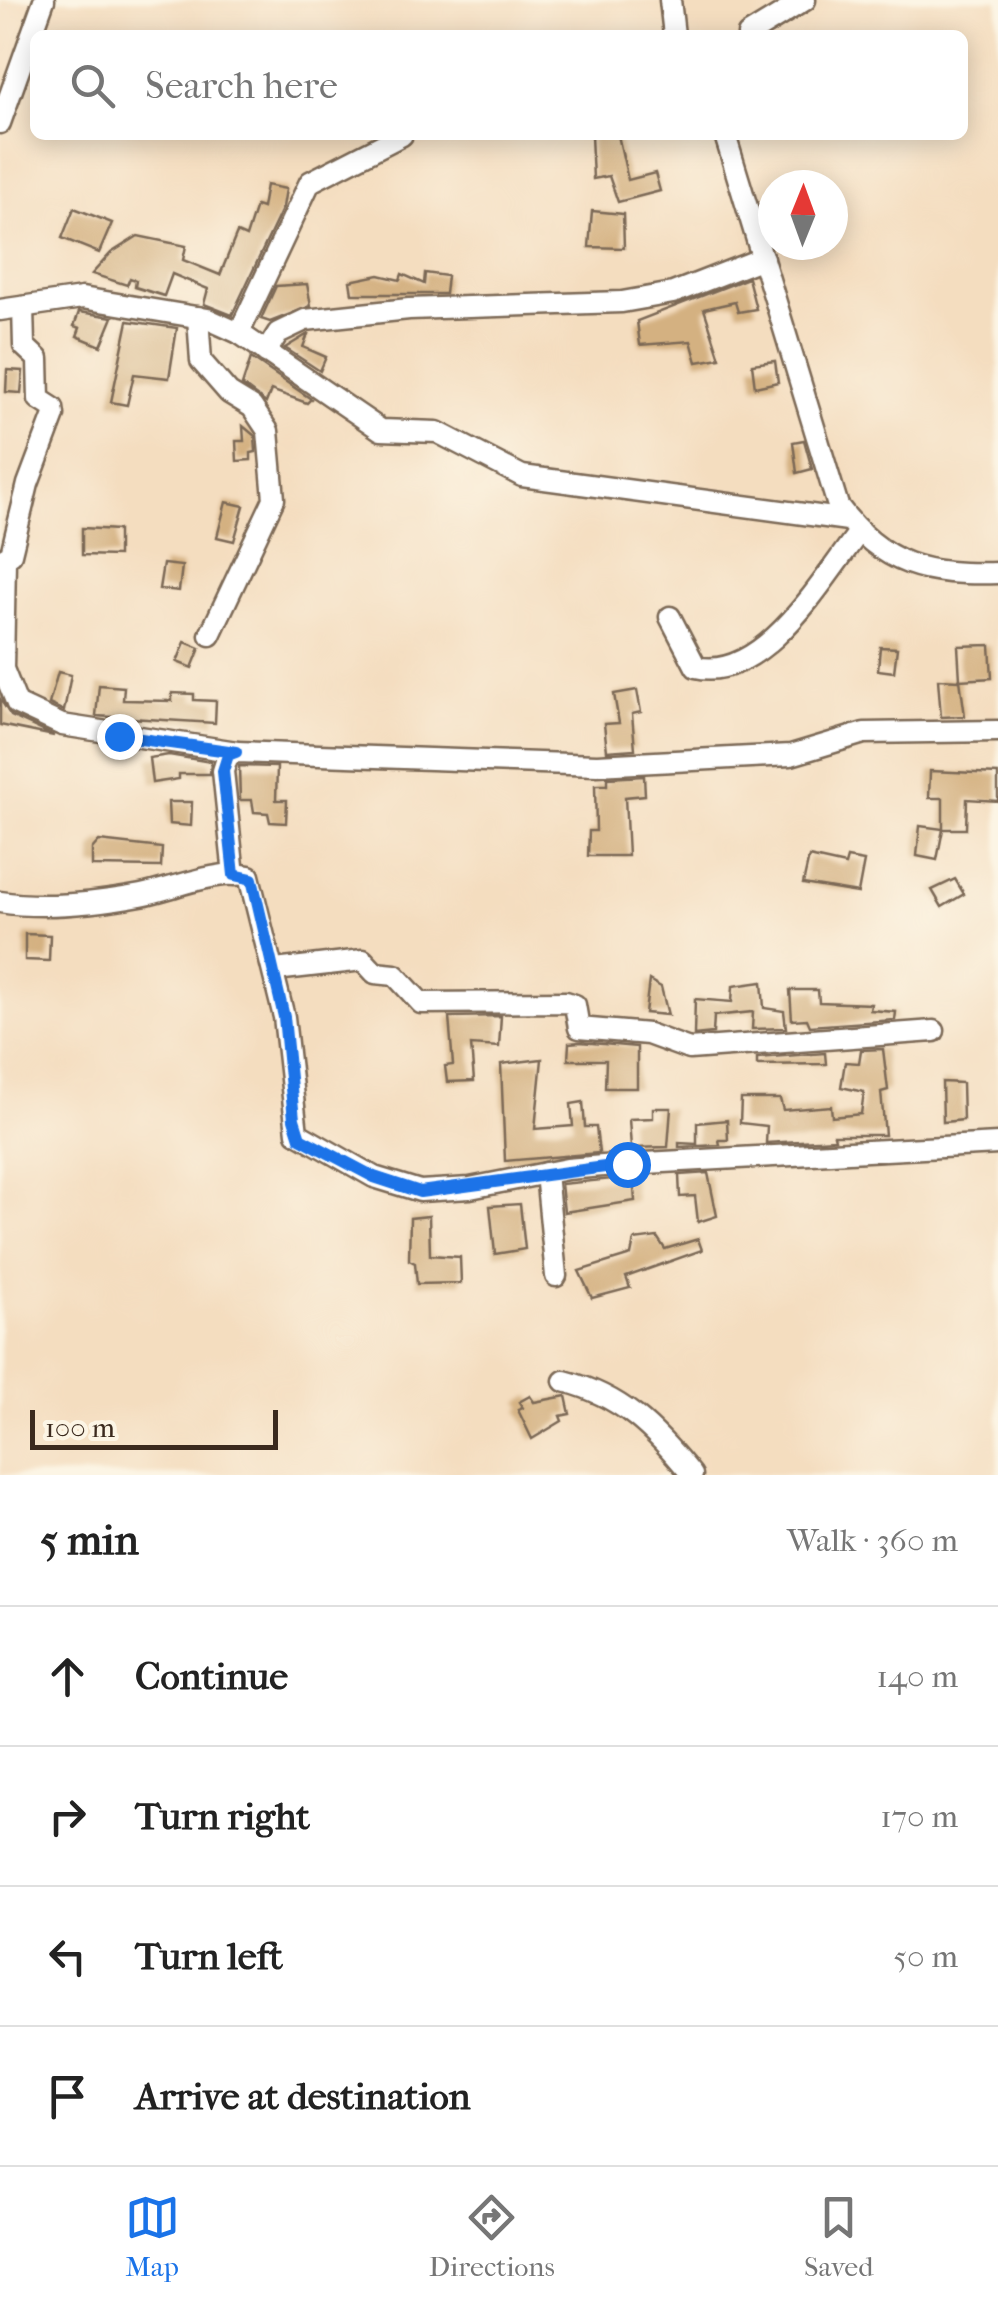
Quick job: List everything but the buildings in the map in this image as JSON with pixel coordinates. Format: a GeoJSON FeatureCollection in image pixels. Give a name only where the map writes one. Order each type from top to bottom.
{"type":"FeatureCollection","features":[{"type":"Feature","properties":{"kind":"street"},"geometry":{"type":"LineString","coordinates":[[33,30],[44,0]]}},
{"type":"Feature","properties":{"kind":"street"},"geometry":{"type":"LineString","coordinates":[[670,0],[673,30]]}},
{"type":"Feature","properties":{"kind":"street"},"geometry":{"type":"LineString","coordinates":[[756,30],[806,0]]}},
{"type":"Feature","properties":{"kind":"street"},"geometry":{"type":"LineString","coordinates":[[0,123],[30,39]]}},
{"type":"Feature","properties":{"kind":"street"},"geometry":{"type":"LineString","coordinates":[[239,334],[310,182],[392,140]]}},
{"type":"Feature","properties":{"kind":"street"},"geometry":{"type":"LineString","coordinates":[[727,140],[758,242]]}},
{"type":"Feature","properties":{"kind":"street"},"geometry":{"type":"LineString","coordinates":[[266,352],[278,332],[306,320],[408,310],[622,302],[673,292],[758,260]]}},
{"type":"Feature","properties":{"kind":"street"},"geometry":{"type":"LineString","coordinates":[[764,260],[831,490],[854,526],[892,558],[923,572],[998,573]]}},
{"type":"Feature","properties":{"kind":"street"},"geometry":{"type":"LineString","coordinates":[[0,310],[82,298],[198,317],[239,334],[382,430],[438,432],[522,476],[854,526]]}},
{"type":"Feature","properties":{"kind":"street"},"geometry":{"type":"LineString","coordinates":[[23,307],[24,346],[38,359],[39,399],[53,408],[54,415],[3,560],[3,669],[16,704],[62,725],[236,752],[597,765],[790,755],[864,733],[998,731]]}},
{"type":"Feature","properties":{"kind":"street"},"geometry":{"type":"LineString","coordinates":[[198,317],[202,361],[229,392],[252,407],[268,431],[274,500],[210,635]]}},
{"type":"Feature","properties":{"kind":"street"},"geometry":{"type":"LineString","coordinates":[[670,616],[696,667],[735,664],[762,649],[796,616],[854,526]]}},
{"type":"Feature","properties":{"kind":"street"},"geometry":{"type":"LineString","coordinates":[[234,875],[223,771],[228,755],[236,752]]}},
{"type":"Feature","properties":{"kind":"street"},"geometry":{"type":"LineString","coordinates":[[0,902],[30,906],[138,896],[234,875],[252,879],[275,970],[300,1138],[374,1177],[420,1192],[630,1164],[998,1144]]}},
{"type":"Feature","properties":{"kind":"street"},"geometry":{"type":"LineString","coordinates":[[275,970],[363,960],[375,973],[397,976],[422,1003],[566,1002],[574,1005],[582,1029],[643,1033],[689,1049],[934,1032]]}},
{"type":"Feature","properties":{"kind":"street"},"geometry":{"type":"LineString","coordinates":[[546,1174],[556,1276]]}},
{"type":"Feature","properties":{"kind":"street"},"geometry":{"type":"LineString","coordinates":[[564,1381],[598,1390],[625,1404],[692,1475]]}},
{"type":"Feature","properties":{"kind":"route"},"geometry":{"type":"LineString","coordinates":[[119,736],[236,752],[223,762],[234,875],[244,874],[252,879],[274,962],[294,1119],[300,1138],[374,1177],[420,1192],[470,1188],[567,1169],[627,1164]]}}]}
